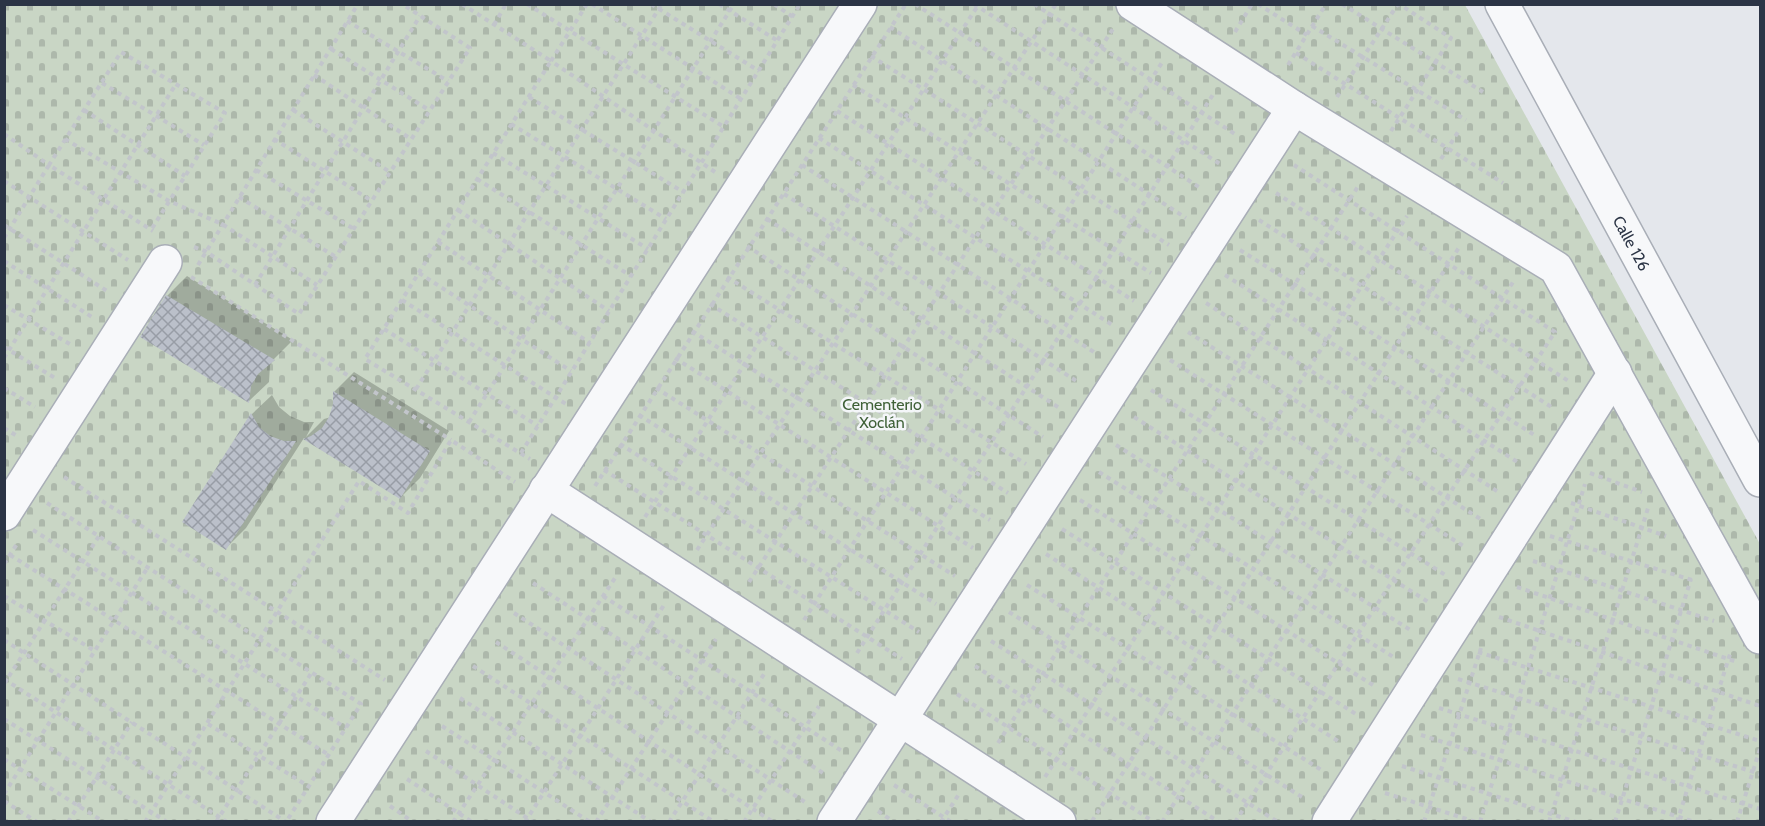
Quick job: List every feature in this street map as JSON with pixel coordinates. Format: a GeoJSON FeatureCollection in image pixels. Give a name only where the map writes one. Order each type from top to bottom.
{"type":"FeatureCollection","features":[{"type":"Feature","properties":{"kind":"street","name":"Calle 126"},"geometry":{"type":"LineString","coordinates":[[1502,4],[1761,480]]}},
{"type":"Feature","properties":{"kind":"street"},"geometry":{"type":"LineString","coordinates":[[346,814],[412,698],[591,420],[872,14]]}},
{"type":"Feature","properties":{"kind":"street"},"geometry":{"type":"LineString","coordinates":[[1124,16],[1294,108],[1556,268],[1614,373],[1702,542],[1745,617]]}},
{"type":"Feature","properties":{"kind":"street"},"geometry":{"type":"LineString","coordinates":[[824,814],[902,719],[1294,108]]}},
{"type":"Feature","properties":{"kind":"street"},"geometry":{"type":"LineString","coordinates":[[18,525],[30,450],[165,262]]}},
{"type":"Feature","properties":{"kind":"street"},"geometry":{"type":"LineString","coordinates":[[1320,812],[1614,373]]}},
{"type":"Feature","properties":{"kind":"street"},"geometry":{"type":"LineString","coordinates":[[543,494],[902,719],[1059,822]]}},
{"type":"Feature","properties":{"kind":"path"},"geometry":{"type":"LineString","coordinates":[[358,4],[205,251],[299,314],[470,48],[402,4]]}},
{"type":"Feature","properties":{"kind":"path"},"geometry":{"type":"LineString","coordinates":[[462,4],[551,61],[717,174]]}},
{"type":"Feature","properties":{"kind":"path"},"geometry":{"type":"LineString","coordinates":[[494,25],[506,4]]}},
{"type":"Feature","properties":{"kind":"path"},"geometry":{"type":"LineString","coordinates":[[527,4],[724,127]]}},
{"type":"Feature","properties":{"kind":"path"},"geometry":{"type":"LineString","coordinates":[[586,4],[365,359],[521,453],[778,41],[799,6],[794,4]]}},
{"type":"Feature","properties":{"kind":"path"},"geometry":{"type":"LineString","coordinates":[[592,4],[741,99]]}},
{"type":"Feature","properties":{"kind":"path"},"geometry":{"type":"LineString","coordinates":[[651,4],[660,7],[759,71]]}},
{"type":"Feature","properties":{"kind":"path"},"geometry":{"type":"LineString","coordinates":[[719,4],[778,41]]}},
{"type":"Feature","properties":{"kind":"path"},"geometry":{"type":"LineString","coordinates":[[469,422],[734,4]]}},
{"type":"Feature","properties":{"kind":"path"},"geometry":{"type":"LineString","coordinates":[[774,4],[792,17]]}},
{"type":"Feature","properties":{"kind":"path"},"geometry":{"type":"LineString","coordinates":[[593,490],[906,4]]}},
{"type":"Feature","properties":{"kind":"path"},"geometry":{"type":"LineString","coordinates":[[915,4],[1210,194]]}},
{"type":"Feature","properties":{"kind":"path"},"geometry":{"type":"LineString","coordinates":[[1034,4],[1245,140]]}},
{"type":"Feature","properties":{"kind":"path"},"geometry":{"type":"LineString","coordinates":[[694,554],[1056,4]]}},
{"type":"Feature","properties":{"kind":"path"},"geometry":{"type":"LineString","coordinates":[[1235,31],[1252,4]]}},
{"type":"Feature","properties":{"kind":"path"},"geometry":{"type":"LineString","coordinates":[[1258,4],[1307,35]]}},
{"type":"Feature","properties":{"kind":"path"},"geometry":{"type":"LineString","coordinates":[[1342,4],[1483,92]]}},
{"type":"Feature","properties":{"kind":"path"},"geometry":{"type":"LineString","coordinates":[[1334,102],[1399,4],[1451,38],[1388,135]]}},
{"type":"Feature","properties":{"kind":"path"},"geometry":{"type":"LineString","coordinates":[[643,521],[977,5],[1227,169]]}},
{"type":"Feature","properties":{"kind":"path"},"geometry":{"type":"LineString","coordinates":[[1284,71],[1325,5]]}},
{"type":"Feature","properties":{"kind":"path"},"geometry":{"type":"LineString","coordinates":[[416,389],[660,7]]}},
{"type":"Feature","properties":{"kind":"path"},"geometry":{"type":"LineString","coordinates":[[872,14],[890,28],[1193,222]]}},
{"type":"Feature","properties":{"kind":"path"},"geometry":{"type":"LineString","coordinates":[[255,285],[420,16]]}},
{"type":"Feature","properties":{"kind":"path"},"geometry":{"type":"LineString","coordinates":[[747,586],[1065,101],[1124,16]]}},
{"type":"Feature","properties":{"kind":"path"},"geometry":{"type":"LineString","coordinates":[[347,21],[448,81]]}},
{"type":"Feature","properties":{"kind":"path"},"geometry":{"type":"LineString","coordinates":[[1312,26],[1466,120]]}},
{"type":"Feature","properties":{"kind":"path"},"geometry":{"type":"LineString","coordinates":[[331,49],[429,110]]}},
{"type":"Feature","properties":{"kind":"path"},"geometry":{"type":"LineString","coordinates":[[4,238],[121,52],[225,113]]}},
{"type":"Feature","properties":{"kind":"path"},"geometry":{"type":"LineString","coordinates":[[865,52],[1175,249]]}},
{"type":"Feature","properties":{"kind":"path"},"geometry":{"type":"LineString","coordinates":[[1296,53],[1503,183]]}},
{"type":"Feature","properties":{"kind":"path"},"geometry":{"type":"LineString","coordinates":[[802,621],[1166,57]]}},
{"type":"Feature","properties":{"kind":"path"},"geometry":{"type":"LineString","coordinates":[[314,75],[411,139]]}},
{"type":"Feature","properties":{"kind":"path"},"geometry":{"type":"LineString","coordinates":[[847,81],[1157,277]]}},
{"type":"Feature","properties":{"kind":"path"},"geometry":{"type":"LineString","coordinates":[[102,83],[204,145]]}},
{"type":"Feature","properties":{"kind":"path"},"geometry":{"type":"LineString","coordinates":[[4,358],[176,84]]}},
{"type":"Feature","properties":{"kind":"path"},"geometry":{"type":"LineString","coordinates":[[856,655],[1217,90]]}},
{"type":"Feature","properties":{"kind":"path"},"geometry":{"type":"LineString","coordinates":[[529,97],[683,192]]}},
{"type":"Feature","properties":{"kind":"path"},"geometry":{"type":"LineString","coordinates":[[830,106],[1137,303]]}},
{"type":"Feature","properties":{"kind":"path"},"geometry":{"type":"LineString","coordinates":[[84,110],[185,176]]}},
{"type":"Feature","properties":{"kind":"path"},"geometry":{"type":"LineString","coordinates":[[293,110],[390,172]]}},
{"type":"Feature","properties":{"kind":"path"},"geometry":{"type":"LineString","coordinates":[[511,124],[666,219]]}},
{"type":"Feature","properties":{"kind":"path"},"geometry":{"type":"LineString","coordinates":[[1437,165],[1458,132]]}},
{"type":"Feature","properties":{"kind":"path"},"geometry":{"type":"LineString","coordinates":[[4,134],[152,230]]}},
{"type":"Feature","properties":{"kind":"path"},"geometry":{"type":"LineString","coordinates":[[813,134],[1121,330]]}},
{"type":"Feature","properties":{"kind":"path"},"geometry":{"type":"LineString","coordinates":[[65,139],[170,201],[222,224],[317,285]]}},
{"type":"Feature","properties":{"kind":"path"},"geometry":{"type":"LineString","coordinates":[[274,140],[372,201]]}},
{"type":"Feature","properties":{"kind":"path"},"geometry":{"type":"LineString","coordinates":[[493,153],[648,249]]}},
{"type":"Feature","properties":{"kind":"path"},"geometry":{"type":"LineString","coordinates":[[795,161],[1102,357]]}},
{"type":"Feature","properties":{"kind":"path"},"geometry":{"type":"LineString","coordinates":[[1235,822],[1555,332],[1293,165]]}},
{"type":"Feature","properties":{"kind":"path"},"geometry":{"type":"LineString","coordinates":[[256,170],[354,229]]}},
{"type":"Feature","properties":{"kind":"path"},"geometry":{"type":"LineString","coordinates":[[477,179],[631,276]]}},
{"type":"Feature","properties":{"kind":"path"},"geometry":{"type":"LineString","coordinates":[[4,181],[131,262]]}},
{"type":"Feature","properties":{"kind":"path"},"geometry":{"type":"LineString","coordinates":[[992,750],[1360,182]]}},
{"type":"Feature","properties":{"kind":"path"},"geometry":{"type":"LineString","coordinates":[[777,190],[1084,386]]}},
{"type":"Feature","properties":{"kind":"path"},"geometry":{"type":"LineString","coordinates":[[1275,193],[1579,388]]}},
{"type":"Feature","properties":{"kind":"path"},"geometry":{"type":"LineString","coordinates":[[239,197],[336,257]]}},
{"type":"Feature","properties":{"kind":"path"},"geometry":{"type":"LineString","coordinates":[[458,210],[609,311]]}},
{"type":"Feature","properties":{"kind":"path"},"geometry":{"type":"LineString","coordinates":[[1042,782],[1408,213]]}},
{"type":"Feature","properties":{"kind":"path"},"geometry":{"type":"LineString","coordinates":[[760,215],[1067,413]]}},
{"type":"Feature","properties":{"kind":"path"},"geometry":{"type":"LineString","coordinates":[[1258,220],[1554,409]]}},
{"type":"Feature","properties":{"kind":"path"},"geometry":{"type":"LineString","coordinates":[[4,225],[111,294]]}},
{"type":"Feature","properties":{"kind":"path"},"geometry":{"type":"LineString","coordinates":[[1092,822],[1467,237]]}},
{"type":"Feature","properties":{"kind":"path"},"geometry":{"type":"LineString","coordinates":[[438,242],[590,343]]}},
{"type":"Feature","properties":{"kind":"path"},"geometry":{"type":"LineString","coordinates":[[742,243],[1049,441]]}},
{"type":"Feature","properties":{"kind":"path"},"geometry":{"type":"LineString","coordinates":[[1239,250],[1545,442]]}},
{"type":"Feature","properties":{"kind":"path"},"geometry":{"type":"LineString","coordinates":[[4,261],[95,320]]}},
{"type":"Feature","properties":{"kind":"path"},"geometry":{"type":"LineString","coordinates":[[165,262],[451,440],[543,494]]}},
{"type":"Feature","properties":{"kind":"path"},"geometry":{"type":"LineString","coordinates":[[1162,822],[1520,270]]}},
{"type":"Feature","properties":{"kind":"path"},"geometry":{"type":"LineString","coordinates":[[419,273],[571,371]]}},
{"type":"Feature","properties":{"kind":"path"},"geometry":{"type":"LineString","coordinates":[[722,274],[1031,468]]}},
{"type":"Feature","properties":{"kind":"path"},"geometry":{"type":"LineString","coordinates":[[1224,274],[1527,469]]}},
{"type":"Feature","properties":{"kind":"path"},"geometry":{"type":"LineString","coordinates":[[402,300],[591,420]]}},
{"type":"Feature","properties":{"kind":"path"},"geometry":{"type":"LineString","coordinates":[[706,301],[1013,496]]}},
{"type":"Feature","properties":{"kind":"path"},"geometry":{"type":"LineString","coordinates":[[1206,303],[1508,498]]}},
{"type":"Feature","properties":{"kind":"path"},"geometry":{"type":"LineString","coordinates":[[4,305],[77,349]]}},
{"type":"Feature","properties":{"kind":"path"},"geometry":{"type":"LineString","coordinates":[[688,328],[996,523]]}},
{"type":"Feature","properties":{"kind":"path"},"geometry":{"type":"LineString","coordinates":[[384,329],[538,426]]}},
{"type":"Feature","properties":{"kind":"path"},"geometry":{"type":"LineString","coordinates":[[1187,332],[1490,526]]}},
{"type":"Feature","properties":{"kind":"path"},"geometry":{"type":"LineString","coordinates":[[4,347],[57,380]]}},
{"type":"Feature","properties":{"kind":"path"},"geometry":{"type":"LineString","coordinates":[[670,356],[978,551]]}},
{"type":"Feature","properties":{"kind":"path"},"geometry":{"type":"LineString","coordinates":[[1169,360],[1474,552]]}},
{"type":"Feature","properties":{"kind":"path"},"geometry":{"type":"LineString","coordinates":[[651,385],[960,579]]}},
{"type":"Feature","properties":{"kind":"path"},"geometry":{"type":"LineString","coordinates":[[1150,390],[1455,581]]}},
{"type":"Feature","properties":{"kind":"path"},"geometry":{"type":"LineString","coordinates":[[634,412],[941,608]]}},
{"type":"Feature","properties":{"kind":"path"},"geometry":{"type":"LineString","coordinates":[[1134,417],[1437,608]]}},
{"type":"Feature","properties":{"kind":"path"},"geometry":{"type":"LineString","coordinates":[[4,428],[30,450],[412,698]]}},
{"type":"Feature","properties":{"kind":"path"},"geometry":{"type":"LineString","coordinates":[[146,822],[359,481],[408,513],[451,440]]}},
{"type":"Feature","properties":{"kind":"path"},"geometry":{"type":"LineString","coordinates":[[616,441],[924,635]]}},
{"type":"Feature","properties":{"kind":"path"},"geometry":{"type":"LineString","coordinates":[[1115,445],[1420,636]]}},
{"type":"Feature","properties":{"kind":"path"},"geometry":{"type":"LineString","coordinates":[[1378,791],[1478,822],[1489,794],[1550,598],[1586,472],[1592,463]]}},
{"type":"Feature","properties":{"kind":"path"},"geometry":{"type":"LineString","coordinates":[[599,467],[906,662]]}},
{"type":"Feature","properties":{"kind":"path"},"geometry":{"type":"LineString","coordinates":[[1098,471],[1402,663]]}},
{"type":"Feature","properties":{"kind":"path"},"geometry":{"type":"LineString","coordinates":[[1549,822],[1652,495],[1586,472]]}},
{"type":"Feature","properties":{"kind":"path"},"geometry":{"type":"LineString","coordinates":[[1080,500],[1384,692]]}},
{"type":"Feature","properties":{"kind":"path"},"geometry":{"type":"LineString","coordinates":[[4,640],[286,822],[361,704],[44,501]]}},
{"type":"Feature","properties":{"kind":"path"},"geometry":{"type":"LineString","coordinates":[[1564,501],[1642,528],[1702,542],[1615,822]]}},
{"type":"Feature","properties":{"kind":"path"},"geometry":{"type":"LineString","coordinates":[[4,564],[10,555],[18,525],[83,561],[346,728]]}},
{"type":"Feature","properties":{"kind":"path"},"geometry":{"type":"LineString","coordinates":[[1062,529],[1365,720]]}},
{"type":"Feature","properties":{"kind":"path"},"geometry":{"type":"LineString","coordinates":[[1543,534],[1690,580],[1745,617]]}},
{"type":"Feature","properties":{"kind":"path"},"geometry":{"type":"LineString","coordinates":[[99,536],[5,682],[56,712],[227,822]]}},
{"type":"Feature","properties":{"kind":"path"},"geometry":{"type":"LineString","coordinates":[[1046,554],[1348,747]]}},
{"type":"Feature","properties":{"kind":"path"},"geometry":{"type":"LineString","coordinates":[[10,555],[328,755]]}},
{"type":"Feature","properties":{"kind":"path"},"geometry":{"type":"LineString","coordinates":[[1527,559],[1681,610],[1745,617]]}},
{"type":"Feature","properties":{"kind":"path"},"geometry":{"type":"LineString","coordinates":[[4,794],[148,567]]}},
{"type":"Feature","properties":{"kind":"path"},"geometry":{"type":"LineString","coordinates":[[453,822],[622,567]]}},
{"type":"Feature","properties":{"kind":"path"},"geometry":{"type":"LineString","coordinates":[[533,583],[832,778]]}},
{"type":"Feature","properties":{"kind":"path"},"geometry":{"type":"LineString","coordinates":[[1027,585],[1330,775]]}},
{"type":"Feature","properties":{"kind":"path"},"geometry":{"type":"LineString","coordinates":[[1511,585],[1739,663]]}},
{"type":"Feature","properties":{"kind":"path"},"geometry":{"type":"LineString","coordinates":[[4,596],[95,651]]}},
{"type":"Feature","properties":{"kind":"path"},"geometry":{"type":"LineString","coordinates":[[603,596],[848,755]]}},
{"type":"Feature","properties":{"kind":"path"},"geometry":{"type":"LineString","coordinates":[[526,820],[669,597]]}},
{"type":"Feature","properties":{"kind":"path"},"geometry":{"type":"LineString","coordinates":[[1009,612],[1266,774],[1320,812]]}},
{"type":"Feature","properties":{"kind":"path"},"geometry":{"type":"LineString","coordinates":[[514,614],[824,814]]}},
{"type":"Feature","properties":{"kind":"path"},"geometry":{"type":"LineString","coordinates":[[1492,614],[1761,706]]}},
{"type":"Feature","properties":{"kind":"path"},"geometry":{"type":"LineString","coordinates":[[1677,822],[1728,659],[1745,617]]}},
{"type":"Feature","properties":{"kind":"path"},"geometry":{"type":"LineString","coordinates":[[596,822],[722,630]]}},
{"type":"Feature","properties":{"kind":"path"},"geometry":{"type":"LineString","coordinates":[[991,641],[1278,822]]}},
{"type":"Feature","properties":{"kind":"path"},"geometry":{"type":"LineString","coordinates":[[496,642],[773,822]]}},
{"type":"Feature","properties":{"kind":"path"},"geometry":{"type":"LineString","coordinates":[[1424,822],[1483,643]]}},
{"type":"Feature","properties":{"kind":"path"},"geometry":{"type":"LineString","coordinates":[[1470,649],[1761,741]]}},
{"type":"Feature","properties":{"kind":"path"},"geometry":{"type":"LineString","coordinates":[[669,822],[772,662]]}},
{"type":"Feature","properties":{"kind":"path"},"geometry":{"type":"LineString","coordinates":[[975,666],[1219,822]]}},
{"type":"Feature","properties":{"kind":"path"},"geometry":{"type":"LineString","coordinates":[[478,669],[714,822]]}},
{"type":"Feature","properties":{"kind":"path"},"geometry":{"type":"LineString","coordinates":[[216,822],[312,672]]}},
{"type":"Feature","properties":{"kind":"path"},"geometry":{"type":"LineString","coordinates":[[1451,677],[1761,774]]}},
{"type":"Feature","properties":{"kind":"path"},"geometry":{"type":"LineString","coordinates":[[957,694],[1154,822]]}},
{"type":"Feature","properties":{"kind":"path"},"geometry":{"type":"LineString","coordinates":[[460,698],[651,822]]}},
{"type":"Feature","properties":{"kind":"path"},"geometry":{"type":"LineString","coordinates":[[744,822],[820,704]]}},
{"type":"Feature","properties":{"kind":"path"},"geometry":{"type":"LineString","coordinates":[[1433,706],[1761,809]]}},
{"type":"Feature","properties":{"kind":"path"},"geometry":{"type":"LineString","coordinates":[[4,719],[167,822]]}},
{"type":"Feature","properties":{"kind":"path"},"geometry":{"type":"LineString","coordinates":[[68,822],[132,723]]}},
{"type":"Feature","properties":{"kind":"path"},"geometry":{"type":"LineString","coordinates":[[208,724],[308,786]]}},
{"type":"Feature","properties":{"kind":"path"},"geometry":{"type":"LineString","coordinates":[[442,726],[590,822]]}},
{"type":"Feature","properties":{"kind":"path"},"geometry":{"type":"LineString","coordinates":[[1416,734],[1695,822]]}},
{"type":"Feature","properties":{"kind":"path"},"geometry":{"type":"LineString","coordinates":[[1737,822],[1761,749]]}},
{"type":"Feature","properties":{"kind":"path"},"geometry":{"type":"LineString","coordinates":[[426,751],[526,820],[533,822]]}},
{"type":"Feature","properties":{"kind":"path"},"geometry":{"type":"LineString","coordinates":[[4,759],[104,822]]}},
{"type":"Feature","properties":{"kind":"path"},"geometry":{"type":"LineString","coordinates":[[1396,764],[1576,822]]}},
{"type":"Feature","properties":{"kind":"path"},"geometry":{"type":"LineString","coordinates":[[408,779],[472,822]]}},
{"type":"Feature","properties":{"kind":"path"},"geometry":{"type":"LineString","coordinates":[[886,791],[891,783],[943,819],[951,822]]}},
{"type":"Feature","properties":{"kind":"path"},"geometry":{"type":"LineString","coordinates":[[943,819],[964,786]]}},
{"type":"Feature","properties":{"kind":"path"},"geometry":{"type":"LineString","coordinates":[[4,801],[37,822]]}},
{"type":"Feature","properties":{"kind":"path"},"geometry":{"type":"LineString","coordinates":[[390,806],[413,822]]}},
{"type":"Feature","properties":{"kind":"path"},"geometry":{"type":"LineString","coordinates":[[871,815],[874,809],[894,822]]}},
{"type":"Feature","properties":{"kind":"green space","name":"Cementerio Xoclán"},"geometry":{"type":"Polygon","coordinates":[[[5,5],[1465,5],[1760,544],[1760,821],[5,822],[5,5]]]}},
{"type":"Feature","properties":{"kind":"building"},"geometry":{"type":"Polygon","coordinates":[[[166,295],[275,360],[258,374],[251,386],[249,403],[140,337],[166,295]]]}},
{"type":"Feature","properties":{"kind":"building"},"geometry":{"type":"Polygon","coordinates":[[[333,391],[430,451],[400,499],[303,439],[322,428],[329,417],[333,404],[333,391]]]}},
{"type":"Feature","properties":{"kind":"building"},"geometry":{"type":"Polygon","coordinates":[[[251,413],[259,427],[270,436],[284,441],[296,441],[226,550],[182,522],[251,413]]]}}]}
